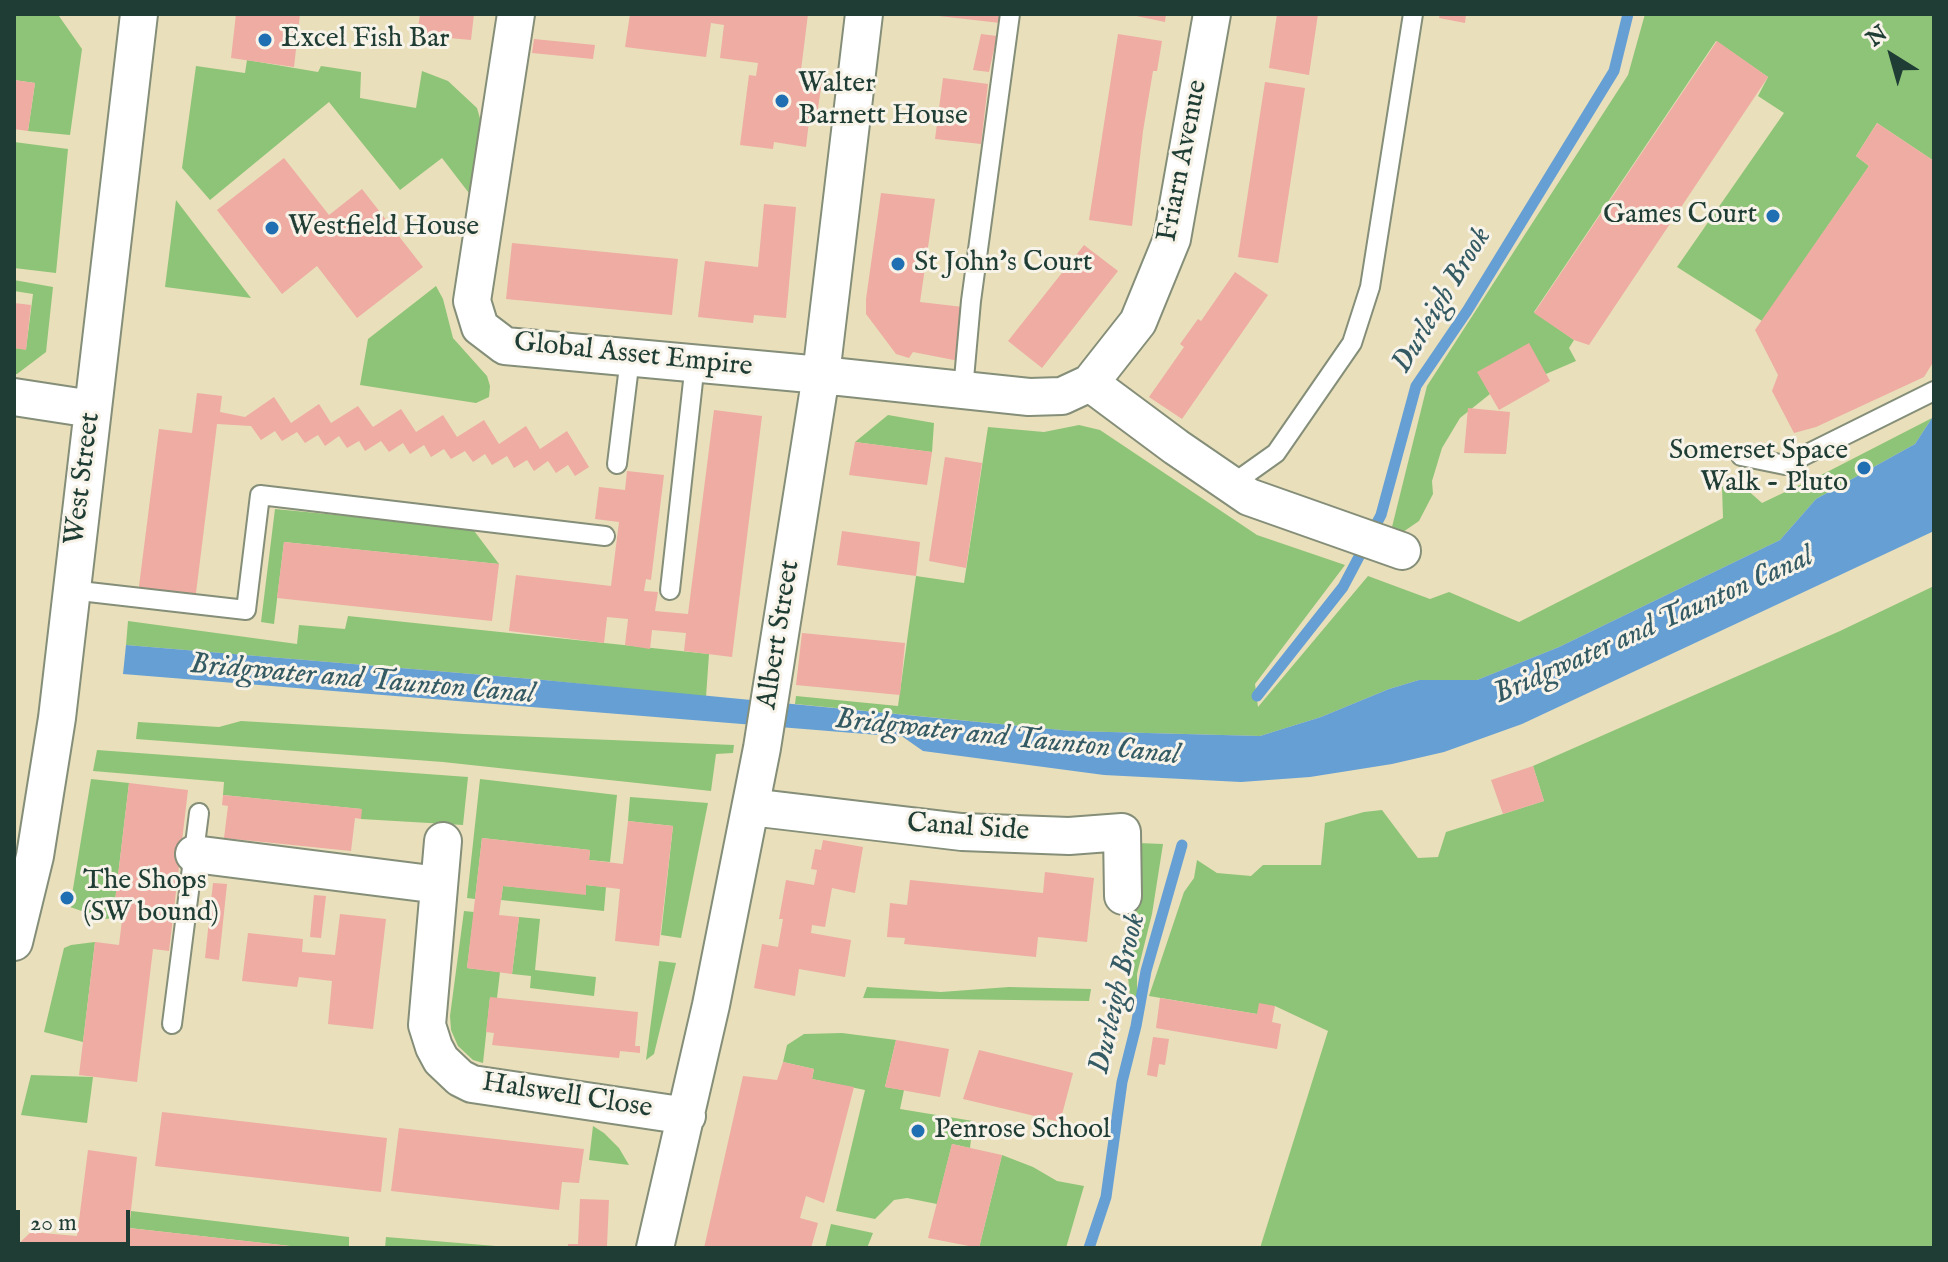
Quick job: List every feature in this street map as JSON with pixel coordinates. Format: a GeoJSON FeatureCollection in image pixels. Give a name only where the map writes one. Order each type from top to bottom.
{"type":"FeatureCollection","features":[{"type":"Feature","properties":{"kind":"street","name":"West Street"},"geometry":{"type":"LineString","coordinates":[[14,942],[25,854],[57,718],[139,14]]}},
{"type":"Feature","properties":{"kind":"street","name":"Global Asset Empire"},"geometry":{"type":"LineString","coordinates":[[516,14],[472,301],[480,327],[505,346],[821,375]]}},
{"type":"Feature","properties":{"kind":"street","name":"Albert Street"},"geometry":{"type":"LineString","coordinates":[[655,1248],[687,1116],[762,748],[821,375],[864,14]]}},
{"type":"Feature","properties":{"kind":"street","name":"Friarn Avenue"},"geometry":{"type":"LineString","coordinates":[[1090,383],[1138,322],[1172,239],[1212,14]]}},
{"type":"Feature","properties":{"kind":"street"},"geometry":{"type":"LineString","coordinates":[[821,375],[1029,397],[1062,396],[1090,383],[1249,497],[1402,551]]}},
{"type":"Feature","properties":{"kind":"street"},"geometry":{"type":"LineString","coordinates":[[14,397],[92,409]]}},
{"type":"Feature","properties":{"kind":"street","name":"Canal Side"},"geometry":{"type":"LineString","coordinates":[[751,807],[962,832],[1069,836],[1122,832],[1123,896]]}},
{"type":"Feature","properties":{"kind":"street","name":"Halswell Close"},"geometry":{"type":"LineString","coordinates":[[443,841],[427,1025],[434,1047],[451,1070],[472,1084],[687,1116]]}},
{"type":"Feature","properties":{"kind":"street"},"geometry":{"type":"LineString","coordinates":[[194,854],[439,885]]}},
{"type":"Feature","properties":{"kind":"lane"},"geometry":{"type":"LineString","coordinates":[[963,390],[973,286],[1010,14]]}},
{"type":"Feature","properties":{"kind":"lane"},"geometry":{"type":"LineString","coordinates":[[1231,485],[1276,453],[1352,343],[1370,287],[1413,14]]}},
{"type":"Feature","properties":{"kind":"lane"},"geometry":{"type":"LineString","coordinates":[[617,464],[630,358]]}},
{"type":"Feature","properties":{"kind":"lane"},"geometry":{"type":"LineString","coordinates":[[670,590],[695,363]]}},
{"type":"Feature","properties":{"kind":"lane"},"geometry":{"type":"LineString","coordinates":[[1741,456],[1785,465],[1934,391]]}},
{"type":"Feature","properties":{"kind":"lane"},"geometry":{"type":"LineString","coordinates":[[71,590],[246,610],[260,495],[605,536]]}},
{"type":"Feature","properties":{"kind":"lane"},"geometry":{"type":"LineString","coordinates":[[172,1024],[199,813]]}},
{"type":"Feature","properties":{"kind":"green space"},"geometry":{"type":"Polygon","coordinates":[[[14,14],[59,16],[82,49],[70,135],[28,131],[35,83],[14,80],[14,14]]]}},
{"type":"Feature","properties":{"kind":"green space"},"geometry":{"type":"Polygon","coordinates":[[[1645,14],[1934,14],[1934,161],[1877,123],[1856,156],[1869,166],[1762,321],[1677,267],[1784,113],[1758,96],[1768,77],[1716,41],[1534,312],[1574,340],[1569,348],[1576,361],[1546,374],[1478,372],[1490,394],[1460,418],[1442,448],[1432,481],[1433,494],[1419,521],[1400,534],[1391,531],[1427,386],[1628,75],[1645,14]]]}},
{"type":"Feature","properties":{"kind":"green space"},"geometry":{"type":"Polygon","coordinates":[[[247,60],[318,72],[321,66],[361,72],[360,98],[416,108],[422,71],[448,81],[477,108],[481,122],[482,146],[472,197],[442,158],[400,190],[329,102],[210,200],[182,168],[196,66],[245,73],[247,60]]]}},
{"type":"Feature","properties":{"kind":"green space"},"geometry":{"type":"Polygon","coordinates":[[[14,142],[68,149],[56,273],[14,268],[14,142]]]}},
{"type":"Feature","properties":{"kind":"green space"},"geometry":{"type":"Polygon","coordinates":[[[176,200],[251,298],[165,287],[176,200]]]}},
{"type":"Feature","properties":{"kind":"green space"},"geometry":{"type":"Polygon","coordinates":[[[14,280],[53,287],[46,352],[17,374],[14,374],[14,348],[26,349],[33,294],[14,291],[14,280]]]}},
{"type":"Feature","properties":{"kind":"green space"},"geometry":{"type":"Polygon","coordinates":[[[436,286],[443,299],[453,338],[487,376],[489,397],[476,403],[360,385],[368,339],[436,286]]]}},
{"type":"Feature","properties":{"kind":"green space"},"geometry":{"type":"Polygon","coordinates":[[[888,415],[934,423],[932,452],[855,442],[888,415]]]}},
{"type":"Feature","properties":{"kind":"green space"},"geometry":{"type":"Polygon","coordinates":[[[1932,418],[1915,444],[1816,499],[1780,540],[1559,647],[1477,680],[1419,680],[1260,736],[1072,731],[795,704],[796,696],[898,706],[916,576],[964,583],[988,427],[1044,432],[1079,425],[1100,430],[1257,535],[1345,565],[1255,684],[1258,707],[1368,576],[1430,599],[1449,592],[1519,622],[1723,518],[1722,487],[1736,480],[1762,503],[1932,418]]]}},
{"type":"Feature","properties":{"kind":"green space"},"geometry":{"type":"Polygon","coordinates":[[[275,509],[472,528],[499,564],[284,542],[274,624],[261,622],[275,509]]]}},
{"type":"Feature","properties":{"kind":"green space"},"geometry":{"type":"Polygon","coordinates":[[[1934,586],[1934,1248],[1260,1248],[1328,1031],[1275,1006],[1257,1014],[1149,996],[1184,892],[1194,878],[1197,860],[1217,873],[1251,876],[1263,865],[1321,865],[1325,823],[1382,810],[1418,858],[1438,857],[1446,832],[1544,801],[1533,766],[1840,631],[1934,586]]]}},
{"type":"Feature","properties":{"kind":"green space"},"geometry":{"type":"Polygon","coordinates":[[[348,616],[709,654],[706,697],[544,680],[126,645],[128,621],[297,644],[299,625],[345,629],[348,616]]]}},
{"type":"Feature","properties":{"kind":"green space"},"geometry":{"type":"Polygon","coordinates":[[[241,721],[734,745],[733,753],[716,754],[711,791],[443,762],[136,739],[138,722],[219,727],[241,721]]]}},
{"type":"Feature","properties":{"kind":"green space"},"geometry":{"type":"Polygon","coordinates":[[[97,750],[468,777],[463,825],[361,819],[361,809],[223,795],[224,782],[93,771],[97,750]]]}},
{"type":"Feature","properties":{"kind":"green space"},"geometry":{"type":"Polygon","coordinates":[[[91,779],[129,783],[113,918],[105,919],[70,907],[91,779]]]}},
{"type":"Feature","properties":{"kind":"green space"},"geometry":{"type":"Polygon","coordinates":[[[480,779],[617,795],[610,862],[589,860],[590,850],[482,838],[475,899],[467,898],[480,779]]]}},
{"type":"Feature","properties":{"kind":"green space"},"geometry":{"type":"Polygon","coordinates":[[[630,797],[708,803],[681,938],[661,935],[673,826],[628,821],[630,797]]]}},
{"type":"Feature","properties":{"kind":"green space"},"geometry":{"type":"Polygon","coordinates":[[[1138,843],[1163,844],[1152,914],[1137,974],[1137,1010],[1131,1007],[1127,967],[1139,869],[1138,843]]]}},
{"type":"Feature","properties":{"kind":"green space"},"geometry":{"type":"Polygon","coordinates":[[[586,885],[606,887],[604,911],[501,900],[503,886],[586,894],[586,885]]]}},
{"type":"Feature","properties":{"kind":"green space"},"geometry":{"type":"Polygon","coordinates":[[[464,911],[474,912],[467,968],[500,972],[497,998],[490,998],[483,1063],[473,1060],[458,1046],[451,1030],[450,1016],[464,911]]]}},
{"type":"Feature","properties":{"kind":"green space"},"geometry":{"type":"Polygon","coordinates":[[[519,917],[540,919],[535,970],[596,977],[594,996],[530,988],[531,976],[512,974],[519,917]]]}},
{"type":"Feature","properties":{"kind":"green space"},"geometry":{"type":"Polygon","coordinates":[[[95,942],[83,1042],[44,1032],[64,948],[95,942]]]}},
{"type":"Feature","properties":{"kind":"green space"},"geometry":{"type":"Polygon","coordinates":[[[659,961],[676,963],[654,1054],[646,1060],[659,961]]]}},
{"type":"Feature","properties":{"kind":"green space"},"geometry":{"type":"Polygon","coordinates":[[[867,987],[941,992],[1009,987],[1091,989],[1089,1001],[863,998],[867,987]]]}},
{"type":"Feature","properties":{"kind":"green space"},"geometry":{"type":"Polygon","coordinates":[[[842,1033],[896,1040],[885,1087],[904,1090],[900,1109],[973,1121],[970,1148],[952,1144],[937,1204],[907,1198],[894,1200],[875,1219],[836,1211],[865,1090],[812,1079],[814,1069],[783,1062],[787,1045],[804,1034],[842,1033]]]}},
{"type":"Feature","properties":{"kind":"green space"},"geometry":{"type":"Polygon","coordinates":[[[31,1075],[93,1077],[87,1123],[21,1115],[31,1075]]]}},
{"type":"Feature","properties":{"kind":"green space"},"geometry":{"type":"Polygon","coordinates":[[[593,1126],[619,1148],[629,1165],[589,1160],[593,1126]]]}},
{"type":"Feature","properties":{"kind":"green space"},"geometry":{"type":"Polygon","coordinates":[[[1002,1155],[1057,1181],[1084,1186],[1066,1248],[979,1248],[1002,1155]]]}},
{"type":"Feature","properties":{"kind":"green space"},"geometry":{"type":"Polygon","coordinates":[[[131,1211],[349,1237],[349,1248],[308,1248],[129,1228],[131,1211]]]}},
{"type":"Feature","properties":{"kind":"green space"},"geometry":{"type":"Polygon","coordinates":[[[831,1224],[873,1233],[867,1248],[825,1248],[831,1224]]]}},
{"type":"Feature","properties":{"kind":"green space"},"geometry":{"type":"Polygon","coordinates":[[[386,1237],[520,1248],[385,1248],[386,1237]]]}},
{"type":"Feature","properties":{"kind":"water","name":"Bridgwater and Taunton Canal"},"geometry":{"type":"Polygon","coordinates":[[[1932,418],[1934,531],[1522,724],[1444,752],[1310,777],[1241,782],[1104,775],[923,751],[903,737],[123,674],[126,645],[544,680],[1072,731],[1260,736],[1419,680],[1477,680],[1559,647],[1780,540],[1816,499],[1915,444],[1932,418]]]}},
{"type":"Feature","properties":{"kind":"building","name":"Excel Fish Bar"},"geometry":{"type":"Polygon","coordinates":[[[236,14],[300,14],[294,67],[231,58],[236,14]]]}},
{"type":"Feature","properties":{"kind":"building"},"geometry":{"type":"Polygon","coordinates":[[[420,14],[474,14],[471,40],[417,35],[420,14]]]}},
{"type":"Feature","properties":{"kind":"building","name":"Walter Barnett House"},"geometry":{"type":"Polygon","coordinates":[[[630,14],[808,14],[800,78],[822,81],[816,122],[809,121],[806,147],[774,142],[773,149],[740,145],[749,75],[756,76],[758,63],[720,58],[724,25],[711,23],[706,57],[625,47],[630,14]]]}},
{"type":"Feature","properties":{"kind":"building"},"geometry":{"type":"Polygon","coordinates":[[[939,14],[1001,14],[1000,23],[939,14]]]}},
{"type":"Feature","properties":{"kind":"building"},"geometry":{"type":"Polygon","coordinates":[[[1127,14],[1166,14],[1165,22],[1127,14]]]}},
{"type":"Feature","properties":{"kind":"building"},"geometry":{"type":"Polygon","coordinates":[[[1277,14],[1318,14],[1309,75],[1269,68],[1277,14]]]}},
{"type":"Feature","properties":{"kind":"building"},"geometry":{"type":"Polygon","coordinates":[[[1440,14],[1466,14],[1465,23],[1439,18],[1440,14]]]}},
{"type":"Feature","properties":{"kind":"building"},"geometry":{"type":"Polygon","coordinates":[[[981,34],[997,36],[989,72],[973,70],[981,34]]]}},
{"type":"Feature","properties":{"kind":"building"},"geometry":{"type":"Polygon","coordinates":[[[1118,34],[1162,41],[1157,71],[1153,71],[1143,131],[1132,226],[1089,220],[1118,34]]]}},
{"type":"Feature","properties":{"kind":"building"},"geometry":{"type":"Polygon","coordinates":[[[534,39],[595,45],[593,59],[532,53],[534,39]]]}},
{"type":"Feature","properties":{"kind":"building"},"geometry":{"type":"Polygon","coordinates":[[[1717,41],[1768,77],[1589,345],[1574,340],[1534,313],[1717,41]]]}},
{"type":"Feature","properties":{"kind":"building"},"geometry":{"type":"Polygon","coordinates":[[[943,78],[988,84],[981,144],[935,139],[943,78]]]}},
{"type":"Feature","properties":{"kind":"building"},"geometry":{"type":"Polygon","coordinates":[[[14,80],[35,83],[28,131],[14,129],[14,80]]]}},
{"type":"Feature","properties":{"kind":"building"},"geometry":{"type":"Polygon","coordinates":[[[1265,82],[1305,88],[1278,263],[1238,257],[1265,82]]]}},
{"type":"Feature","properties":{"kind":"building"},"geometry":{"type":"Polygon","coordinates":[[[1877,123],[1934,161],[1934,361],[1924,377],[1816,427],[1794,433],[1772,391],[1778,375],[1755,330],[1869,166],[1856,156],[1877,123]]]}},
{"type":"Feature","properties":{"kind":"building"},"geometry":{"type":"Polygon","coordinates":[[[284,158],[329,215],[362,189],[423,267],[357,318],[317,266],[282,294],[217,210],[284,158]]]}},
{"type":"Feature","properties":{"kind":"building","name":"St John's Court"},"geometry":{"type":"Polygon","coordinates":[[[881,193],[935,199],[920,302],[963,307],[959,361],[913,352],[909,358],[896,354],[866,314],[881,193]]]}},
{"type":"Feature","properties":{"kind":"building"},"geometry":{"type":"Polygon","coordinates":[[[764,204],[796,207],[786,318],[754,315],[753,323],[698,317],[705,261],[758,267],[764,204]]]}},
{"type":"Feature","properties":{"kind":"building"},"geometry":{"type":"Polygon","coordinates":[[[512,243],[678,259],[672,315],[506,299],[512,243]]]}},
{"type":"Feature","properties":{"kind":"building"},"geometry":{"type":"Polygon","coordinates":[[[1084,245],[1118,271],[1042,368],[1008,341],[1084,245]]]}},
{"type":"Feature","properties":{"kind":"building"},"geometry":{"type":"Polygon","coordinates":[[[1235,272],[1268,295],[1182,419],[1149,397],[1184,347],[1180,344],[1198,319],[1201,321],[1235,272]]]}},
{"type":"Feature","properties":{"kind":"building"},"geometry":{"type":"Polygon","coordinates":[[[14,303],[31,305],[26,350],[14,348],[14,303]]]}},
{"type":"Feature","properties":{"kind":"building"},"geometry":{"type":"Polygon","coordinates":[[[1529,343],[1550,381],[1499,410],[1477,372],[1529,343]]]}},
{"type":"Feature","properties":{"kind":"building"},"geometry":{"type":"Polygon","coordinates":[[[197,393],[222,396],[220,412],[245,417],[274,397],[291,423],[319,404],[331,423],[358,406],[373,427],[401,409],[416,432],[443,415],[457,437],[484,420],[499,444],[526,426],[540,449],[567,431],[589,467],[575,476],[568,465],[556,473],[548,461],[534,471],[527,460],[514,468],[507,456],[492,465],[485,454],[473,462],[465,451],[451,459],[444,449],[431,457],[424,445],[410,454],[403,443],[389,452],[381,441],[365,451],[359,441],[347,448],[339,436],[325,446],[318,435],[305,443],[297,432],[282,441],[275,431],[261,440],[251,426],[217,424],[195,601],[138,594],[159,429],[192,433],[197,393]]]}},
{"type":"Feature","properties":{"kind":"building"},"geometry":{"type":"Polygon","coordinates":[[[1468,408],[1510,412],[1506,454],[1464,453],[1468,408]]]}},
{"type":"Feature","properties":{"kind":"building"},"geometry":{"type":"Polygon","coordinates":[[[714,410],[762,416],[732,657],[684,651],[686,633],[652,630],[650,649],[625,645],[628,619],[607,617],[604,643],[509,631],[516,575],[611,586],[619,522],[595,519],[599,487],[625,490],[627,471],[664,475],[651,580],[646,579],[644,591],[658,592],[655,611],[688,614],[714,410]]]}},
{"type":"Feature","properties":{"kind":"building"},"geometry":{"type":"Polygon","coordinates":[[[855,442],[932,452],[927,485],[849,475],[855,442]]]}},
{"type":"Feature","properties":{"kind":"building"},"geometry":{"type":"Polygon","coordinates":[[[945,457],[982,463],[966,568],[929,561],[945,457]]]}},
{"type":"Feature","properties":{"kind":"building"},"geometry":{"type":"Polygon","coordinates":[[[842,531],[920,542],[916,576],[837,565],[842,531]]]}},
{"type":"Feature","properties":{"kind":"building"},"geometry":{"type":"Polygon","coordinates":[[[284,542],[499,564],[492,621],[277,598],[284,542]]]}},
{"type":"Feature","properties":{"kind":"building"},"geometry":{"type":"Polygon","coordinates":[[[802,633],[905,643],[900,695],[796,685],[802,633]]]}},
{"type":"Feature","properties":{"kind":"building"},"geometry":{"type":"Polygon","coordinates":[[[1533,766],[1544,801],[1503,814],[1491,780],[1533,766]]]}},
{"type":"Feature","properties":{"kind":"building"},"geometry":{"type":"Polygon","coordinates":[[[129,783],[188,790],[169,951],[153,949],[137,1082],[79,1075],[95,942],[119,945],[122,920],[113,918],[129,783]]]}},
{"type":"Feature","properties":{"kind":"building"},"geometry":{"type":"Polygon","coordinates":[[[223,795],[362,809],[361,819],[355,818],[351,851],[224,838],[228,806],[222,805],[223,795]]]}},
{"type":"Feature","properties":{"kind":"building"},"geometry":{"type":"Polygon","coordinates":[[[628,821],[673,826],[659,946],[615,941],[620,889],[586,885],[586,895],[503,886],[499,915],[519,917],[512,974],[467,968],[482,838],[590,850],[589,860],[623,864],[628,821]]]}},
{"type":"Feature","properties":{"kind":"building"},"geometry":{"type":"Polygon","coordinates":[[[823,840],[863,847],[855,893],[832,888],[825,927],[812,925],[811,933],[851,940],[845,977],[799,969],[795,996],[754,988],[762,944],[778,947],[786,880],[814,885],[817,870],[811,869],[815,849],[821,850],[823,840]]]}},
{"type":"Feature","properties":{"kind":"building"},"geometry":{"type":"Polygon","coordinates":[[[1045,872],[1094,878],[1087,942],[1038,937],[1036,957],[904,944],[905,938],[887,937],[890,903],[907,905],[910,880],[1043,893],[1045,872]]]}},
{"type":"Feature","properties":{"kind":"building"},"geometry":{"type":"Polygon","coordinates":[[[213,883],[227,884],[219,960],[205,958],[213,883]]]}},
{"type":"Feature","properties":{"kind":"building"},"geometry":{"type":"Polygon","coordinates":[[[314,895],[326,896],[321,938],[310,937],[314,895]]]}},
{"type":"Feature","properties":{"kind":"building"},"geometry":{"type":"Polygon","coordinates":[[[340,914],[386,919],[373,1029],[328,1024],[332,981],[299,977],[297,987],[242,981],[248,933],[303,939],[302,952],[335,955],[340,914]]]}},
{"type":"Feature","properties":{"kind":"building"},"geometry":{"type":"Polygon","coordinates":[[[490,997],[638,1012],[635,1046],[640,1046],[640,1053],[620,1051],[619,1058],[492,1045],[494,1033],[486,1032],[490,997]]]}},
{"type":"Feature","properties":{"kind":"building"},"geometry":{"type":"Polygon","coordinates":[[[1160,998],[1257,1014],[1259,1003],[1275,1006],[1272,1022],[1281,1024],[1277,1049],[1156,1028],[1160,998]]]}},
{"type":"Feature","properties":{"kind":"building"},"geometry":{"type":"Polygon","coordinates":[[[1153,1037],[1169,1039],[1165,1065],[1159,1064],[1157,1077],[1147,1075],[1153,1037]]]}},
{"type":"Feature","properties":{"kind":"building"},"geometry":{"type":"Polygon","coordinates":[[[896,1040],[949,1049],[940,1097],[885,1087],[896,1040]]]}},
{"type":"Feature","properties":{"kind":"building"},"geometry":{"type":"Polygon","coordinates":[[[979,1050],[1073,1073],[1060,1122],[963,1099],[979,1050]]]}},
{"type":"Feature","properties":{"kind":"building"},"geometry":{"type":"Polygon","coordinates":[[[783,1062],[814,1069],[812,1079],[854,1087],[824,1203],[806,1196],[800,1218],[818,1223],[811,1248],[704,1248],[743,1076],[777,1080],[783,1062]]]}},
{"type":"Feature","properties":{"kind":"building"},"geometry":{"type":"Polygon","coordinates":[[[162,1112],[387,1138],[381,1192],[155,1166],[162,1112]]]}},
{"type":"Feature","properties":{"kind":"building"},"geometry":{"type":"Polygon","coordinates":[[[399,1128],[584,1149],[579,1183],[562,1182],[559,1210],[391,1191],[399,1128]]]}},
{"type":"Feature","properties":{"kind":"building"},"geometry":{"type":"Polygon","coordinates":[[[952,1144],[1002,1155],[979,1248],[928,1238],[952,1144]]]}},
{"type":"Feature","properties":{"kind":"building"},"geometry":{"type":"Polygon","coordinates":[[[88,1150],[137,1157],[129,1228],[290,1248],[14,1248],[31,1232],[77,1236],[88,1150]]]}},
{"type":"Feature","properties":{"kind":"building"},"geometry":{"type":"Polygon","coordinates":[[[580,1199],[609,1200],[607,1246],[568,1248],[568,1244],[578,1244],[580,1199]]]}},
{"type":"Feature","properties":{"kind":"waterway","name":"Durleigh Brook"},"geometry":{"type":"LineString","coordinates":[[1257,696],[1343,587],[1381,515],[1416,386],[1467,311],[1614,71],[1628,14]]}},
{"type":"Feature","properties":{"kind":"waterway","name":"Durleigh Brook"},"geometry":{"type":"LineString","coordinates":[[1089,1248],[1106,1197],[1122,1082],[1146,971],[1182,845]]}},
{"type":"Feature","properties":{"kind":"place","name":"Excel Fish Bar"},"geometry":{"type":"Point","coordinates":[265,40]}},
{"type":"Feature","properties":{"kind":"place","name":"Walter Barnett House"},"geometry":{"type":"Point","coordinates":[782,101]}},
{"type":"Feature","properties":{"kind":"place","name":"Games Court"},"geometry":{"type":"Point","coordinates":[1773,216]}},
{"type":"Feature","properties":{"kind":"place","name":"Westfield House"},"geometry":{"type":"Point","coordinates":[272,228]}},
{"type":"Feature","properties":{"kind":"place","name":"St John's Court"},"geometry":{"type":"Point","coordinates":[898,264]}},
{"type":"Feature","properties":{"kind":"place","name":"Somerset Space Walk - Pluto"},"geometry":{"type":"Point","coordinates":[1864,468]}},
{"type":"Feature","properties":{"kind":"place","name":"The Shops (SW bound)"},"geometry":{"type":"Point","coordinates":[67,898]}},
{"type":"Feature","properties":{"kind":"place","name":"Penrose School"},"geometry":{"type":"Point","coordinates":[918,1131]}}]}
